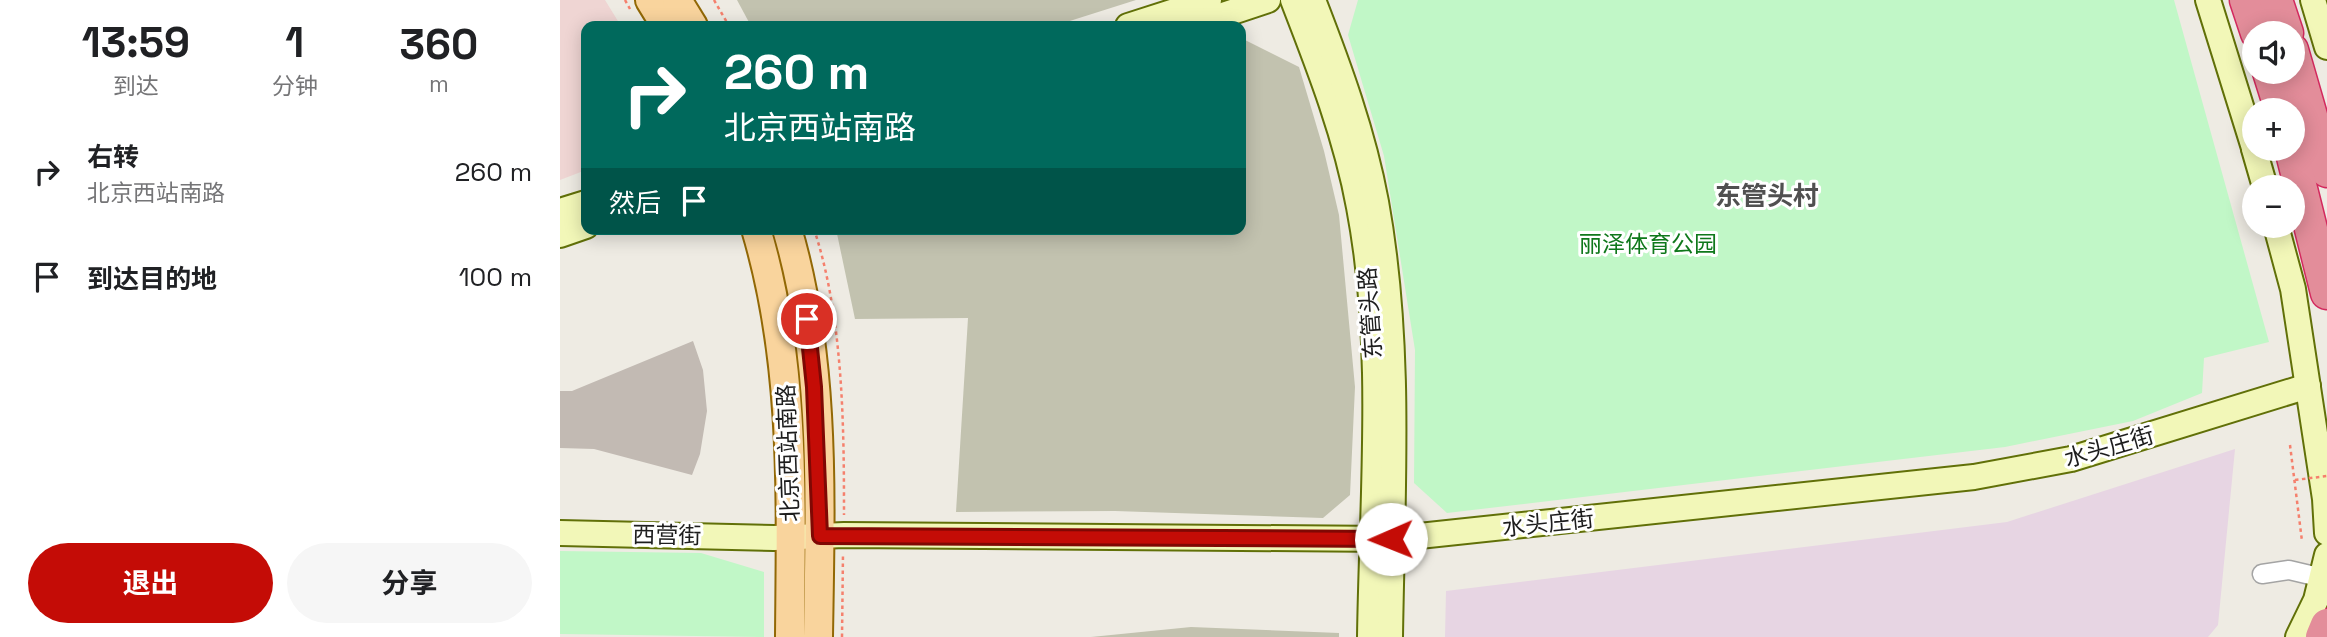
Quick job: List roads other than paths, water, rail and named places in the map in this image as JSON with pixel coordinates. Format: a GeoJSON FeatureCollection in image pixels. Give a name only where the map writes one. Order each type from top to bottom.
{"type":"FeatureCollection","features":[{"type":"Feature","properties":{"kind":"highway"},"geometry":{"type":"LineString","coordinates":[[2246,0],[2253,21]]}},
{"type":"Feature","properties":{"kind":"highway"},"geometry":{"type":"LineString","coordinates":[[2276,0],[2283,21]]}},
{"type":"Feature","properties":{"kind":"highway"},"geometry":{"type":"LineString","coordinates":[[2302,84],[2327,171]]}},
{"type":"Feature","properties":{"kind":"highway"},"geometry":{"type":"LineString","coordinates":[[2294,161],[2327,293]]}},
{"type":"Feature","properties":{"kind":"highway"},"geometry":{"type":"LineString","coordinates":[[2322,637],[2327,625]]}},
{"type":"Feature","properties":{"kind":"main road"},"geometry":{"type":"LineString","coordinates":[[650,0],[663,21]]}},
{"type":"Feature","properties":{"kind":"main road"},"geometry":{"type":"LineString","coordinates":[[677,0],[690,21]]}},
{"type":"Feature","properties":{"kind":"main road","name":"北京西站南路"},"geometry":{"type":"LineString","coordinates":[[758,235],[770,282],[786,384],[782,537],[790,637]]}},
{"type":"Feature","properties":{"kind":"main road","name":"北京西站南路"},"geometry":{"type":"LineString","coordinates":[[788,235],[810,335],[820,536],[818,637]]}},
{"type":"Feature","properties":{"kind":"street"},"geometry":{"type":"LineString","coordinates":[[1144,21],[1209,0]]}},
{"type":"Feature","properties":{"kind":"street"},"geometry":{"type":"LineString","coordinates":[[1205,21],[1268,0]]}},
{"type":"Feature","properties":{"kind":"street","name":"东管头路"},"geometry":{"type":"LineString","coordinates":[[1293,0],[1339,127],[1359,206],[1374,328],[1382,540],[1390,637]]}},
{"type":"Feature","properties":{"kind":"street","name":"东管头路"},"geometry":{"type":"LineString","coordinates":[[1313,0],[1357,121],[1386,269],[1392,387],[1382,540],[1370,637]]}},
{"type":"Feature","properties":{"kind":"street"},"geometry":{"type":"LineString","coordinates":[[2208,0],[2242,109]]}},
{"type":"Feature","properties":{"kind":"street"},"geometry":{"type":"LineString","coordinates":[[2313,0],[2327,47]]}},
{"type":"Feature","properties":{"kind":"street"},"geometry":{"type":"LineString","coordinates":[[560,211],[581,204]]}},
{"type":"Feature","properties":{"kind":"street"},"geometry":{"type":"LineString","coordinates":[[560,235],[581,228]]}},
{"type":"Feature","properties":{"kind":"street"},"geometry":{"type":"LineString","coordinates":[[2279,238],[2293,289],[2327,533]]}},
{"type":"Feature","properties":{"kind":"street","name":"水头庄街"},"geometry":{"type":"LineString","coordinates":[[782,537],[1382,540],[1974,477],[2045,465],[2114,447],[2308,386]]}},
{"type":"Feature","properties":{"kind":"street","name":"西营街"},"geometry":{"type":"LineString","coordinates":[[560,533],[782,537]]}},
{"type":"Feature","properties":{"kind":"street"},"geometry":{"type":"LineString","coordinates":[[2262,574],[2325,566],[2298,637]]}},
{"type":"Feature","properties":{"kind":"district","name":"东管头村"},"geometry":{"type":"Point","coordinates":[1767,196]}},
{"type":"Feature","properties":{"kind":"park label","name":"丽泽体育公园"},"geometry":{"type":"Point","coordinates":[1648,244]}}]}
